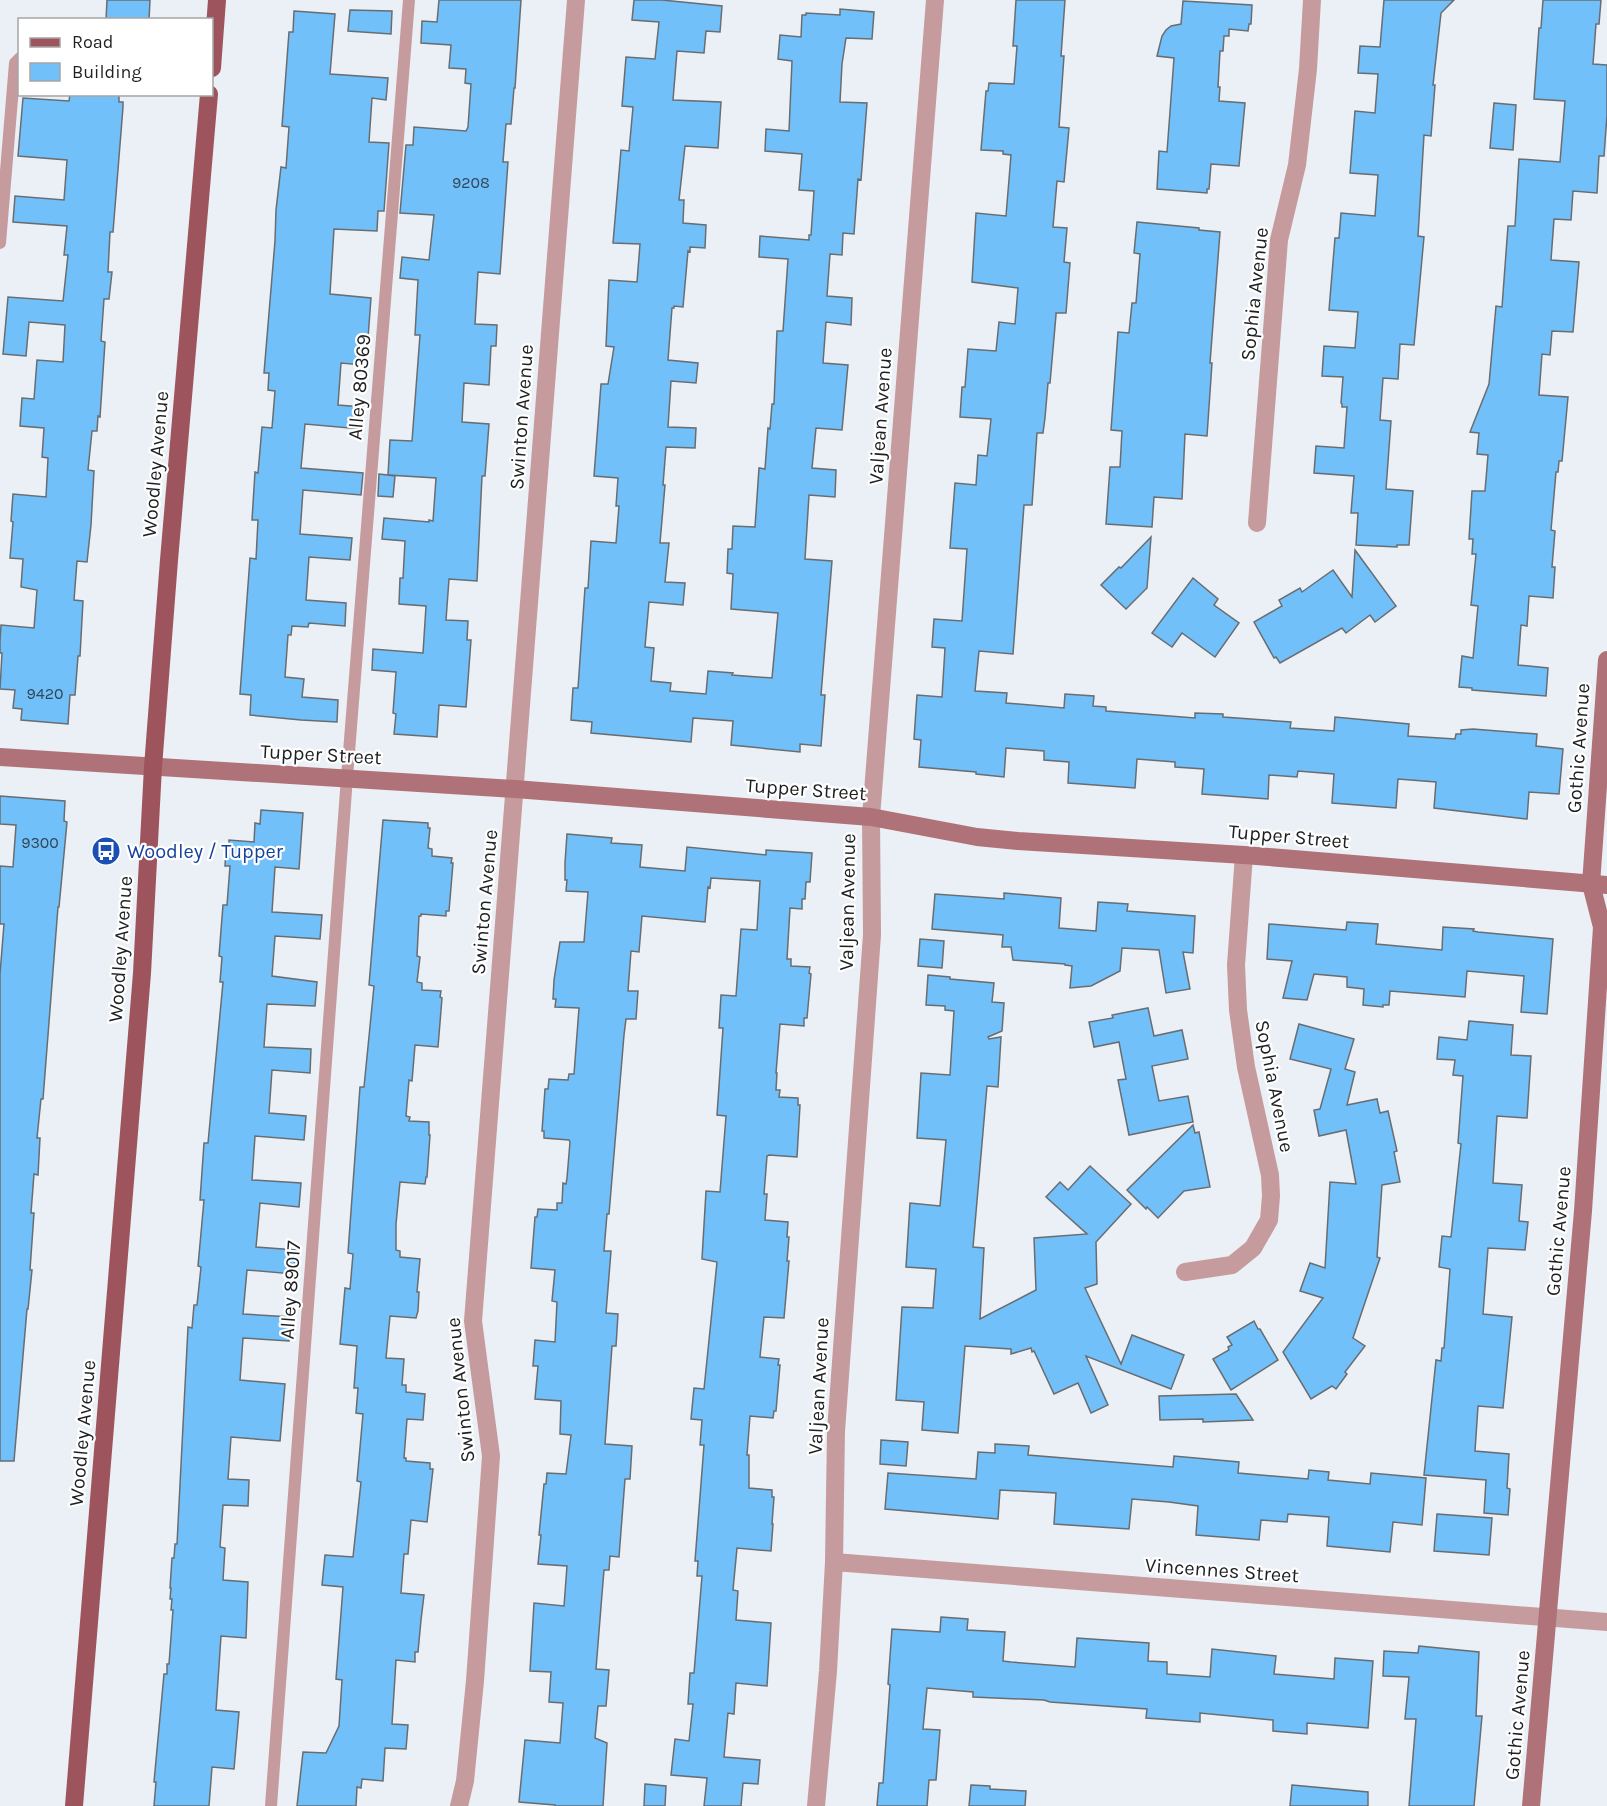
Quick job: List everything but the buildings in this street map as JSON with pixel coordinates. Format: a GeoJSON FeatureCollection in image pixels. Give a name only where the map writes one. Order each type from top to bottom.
{"type":"FeatureCollection","features":[{"type":"Feature","properties":{"kind":"main road"},"geometry":{"type":"LineString","coordinates":[[213,53],[217,0]]}},
{"type":"Feature","properties":{"kind":"main road","name":"Woodley Avenue"},"geometry":{"type":"LineString","coordinates":[[74,1806],[142,973],[153,767],[170,548],[209,96]]}},
{"type":"Feature","properties":{"kind":"street","name":"Swinton Avenue"},"geometry":{"type":"LineString","coordinates":[[459,1806],[465,1781],[475,1681],[491,1456],[473,1321],[576,0]]}},
{"type":"Feature","properties":{"kind":"street","name":"Valjean Avenue"},"geometry":{"type":"LineString","coordinates":[[816,1806],[828,1671],[834,1562],[836,1431],[872,935],[871,816],[935,0]]}},
{"type":"Feature","properties":{"kind":"street","name":"Sophia Avenue"},"geometry":{"type":"LineString","coordinates":[[1257,523],[1279,240],[1297,165],[1308,69],[1312,0]]}},
{"type":"Feature","properties":{"kind":"street","name":"Gothic Avenue"},"geometry":{"type":"LineString","coordinates":[[1532,1806],[1583,1211],[1602,927],[1599,884],[1607,660]]}},
{"type":"Feature","properties":{"kind":"street","name":"Tupper Street"},"geometry":{"type":"LineString","coordinates":[[0,757],[347,777],[871,816],[977,837],[1018,841],[1244,855],[1599,884]]}},
{"type":"Feature","properties":{"kind":"street","name":"Sophia Avenue"},"geometry":{"type":"LineString","coordinates":[[1185,1272],[1232,1264],[1253,1248],[1269,1220],[1270,1175],[1246,1067],[1238,1010],[1236,965],[1244,855]]}},
{"type":"Feature","properties":{"kind":"street","name":"Vincennes Street"},"geometry":{"type":"LineString","coordinates":[[834,1562],[1607,1622]]}},
{"type":"Feature","properties":{"kind":"lane","name":"Alley 80369"},"geometry":{"type":"LineString","coordinates":[[347,777],[409,0]]}},
{"type":"Feature","properties":{"kind":"lane"},"geometry":{"type":"LineString","coordinates":[[0,243],[15,63],[18,60]]}},
{"type":"Feature","properties":{"kind":"lane","name":"Alley 89017"},"geometry":{"type":"LineString","coordinates":[[271,1806],[347,777]]}},
{"type":"Feature","properties":{"kind":"place","name":"Woodley / Tupper"},"geometry":{"type":"Point","coordinates":[106,851]}}]}
